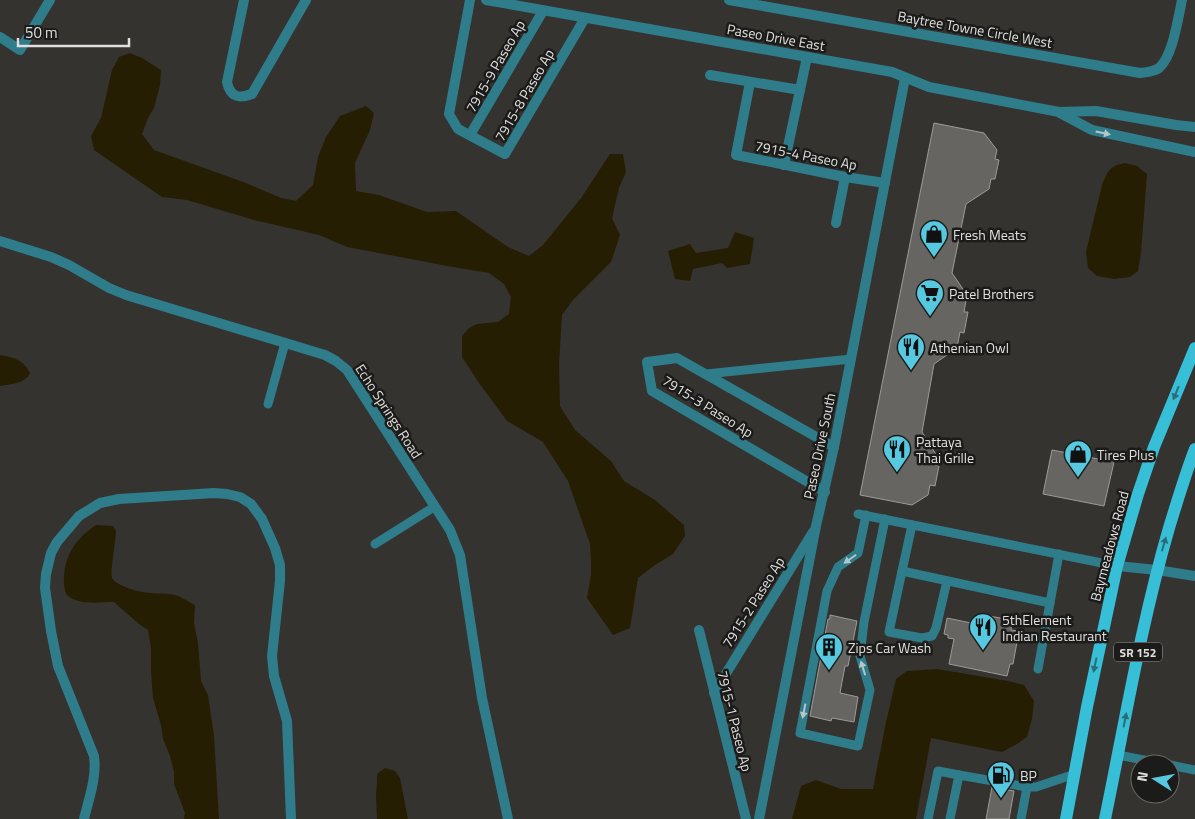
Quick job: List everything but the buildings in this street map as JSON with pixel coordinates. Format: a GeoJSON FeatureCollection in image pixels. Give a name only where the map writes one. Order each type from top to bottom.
{"type":"FeatureCollection","features":[{"type":"Feature","properties":{"kind":"main road","name":"Baymeadows Road"},"geometry":{"type":"LineString","coordinates":[[1066,819],[1087,707],[1117,566],[1154,447],[1195,348]]}},
{"type":"Feature","properties":{"kind":"main road","name":"SR 152"},"geometry":{"type":"LineString","coordinates":[[1105,819],[1139,648],[1157,570],[1188,466],[1195,449]]}},
{"type":"Feature","properties":{"kind":"street"},"geometry":{"type":"LineString","coordinates":[[0,37],[20,50],[50,0]]}},
{"type":"Feature","properties":{"kind":"street"},"geometry":{"type":"LineString","coordinates":[[244,0],[227,82],[228,89],[234,95],[243,97],[252,94],[306,0]]}},
{"type":"Feature","properties":{"kind":"street","name":"7915-8 Paseo Ap"},"geometry":{"type":"LineString","coordinates":[[470,0],[449,114],[458,129],[505,154],[585,18]]}},
{"type":"Feature","properties":{"kind":"street","name":"Paseo Drive East"},"geometry":{"type":"LineString","coordinates":[[486,0],[892,72],[929,87],[1059,112],[1096,111],[1195,127]]}},
{"type":"Feature","properties":{"kind":"street","name":"Baytree Towne Circle West"},"geometry":{"type":"LineString","coordinates":[[729,0],[1140,72],[1158,69],[1165,61],[1170,51],[1182,0]]}},
{"type":"Feature","properties":{"kind":"street","name":"7915-9 Paseo Ap"},"geometry":{"type":"LineString","coordinates":[[470,135],[543,10]]}},
{"type":"Feature","properties":{"kind":"street"},"geometry":{"type":"LineString","coordinates":[[784,165],[807,57]]}},
{"type":"Feature","properties":{"kind":"street"},"geometry":{"type":"LineString","coordinates":[[710,74],[800,90]]}},
{"type":"Feature","properties":{"kind":"street","name":"Paseo Drive South"},"geometry":{"type":"LineString","coordinates":[[759,819],[816,526],[834,447],[905,78]]}},
{"type":"Feature","properties":{"kind":"street","name":"7915-4 Paseo Ap"},"geometry":{"type":"LineString","coordinates":[[750,82],[736,155],[885,183]]}},
{"type":"Feature","properties":{"kind":"street","name":"Paseo Drive East"},"geometry":{"type":"LineString","coordinates":[[1059,112],[1092,130],[1195,152]]}},
{"type":"Feature","properties":{"kind":"street"},"geometry":{"type":"LineString","coordinates":[[836,223],[845,177]]}},
{"type":"Feature","properties":{"kind":"street","name":"Echo Springs Road"},"geometry":{"type":"LineString","coordinates":[[0,241],[51,257],[126,295],[325,355],[347,370],[450,530],[460,555],[482,698],[508,819]]}},
{"type":"Feature","properties":{"kind":"street","name":"7915-3 Paseo Ap"},"geometry":{"type":"LineString","coordinates":[[825,492],[652,391],[647,362],[677,358],[834,447]]}},
{"type":"Feature","properties":{"kind":"street"},"geometry":{"type":"LineString","coordinates":[[84,819],[94,776],[94,756],[58,666],[45,588],[51,553],[57,542],[80,516],[100,503],[119,499],[214,493],[240,497],[251,504],[262,519],[275,548],[280,565],[272,656],[274,676],[287,721],[291,819]]}},
{"type":"Feature","properties":{"kind":"street","name":"7915-2 Paseo Ap"},"geometry":{"type":"LineString","coordinates":[[714,693],[816,526]]}},
{"type":"Feature","properties":{"kind":"street"},"geometry":{"type":"LineString","coordinates":[[1117,566],[1195,576]]}},
{"type":"Feature","properties":{"kind":"street","name":"7915-1 Paseo Ap"},"geometry":{"type":"LineString","coordinates":[[699,630],[746,819]]}},
{"type":"Feature","properties":{"kind":"lane"},"geometry":{"type":"LineString","coordinates":[[268,404],[285,344]]}},
{"type":"Feature","properties":{"kind":"lane"},"geometry":{"type":"LineString","coordinates":[[706,374],[851,359]]}},
{"type":"Feature","properties":{"kind":"lane"},"geometry":{"type":"LineString","coordinates":[[375,544],[434,507]]}},
{"type":"Feature","properties":{"kind":"lane"},"geometry":{"type":"LineString","coordinates":[[885,519],[864,622],[860,656],[870,690],[858,746],[800,733],[828,591],[838,567],[858,553],[862,515],[885,519],[1117,566]]}},
{"type":"Feature","properties":{"kind":"lane"},"geometry":{"type":"LineString","coordinates":[[912,525],[889,632],[922,638],[932,636],[936,628],[947,581]]}},
{"type":"Feature","properties":{"kind":"lane"},"geometry":{"type":"LineString","coordinates":[[1038,669],[1059,554]]}},
{"type":"Feature","properties":{"kind":"lane"},"geometry":{"type":"LineString","coordinates":[[902,571],[1050,603]]}},
{"type":"Feature","properties":{"kind":"lane"},"geometry":{"type":"LineString","coordinates":[[1118,755],[1130,757]]}},
{"type":"Feature","properties":{"kind":"lane"},"geometry":{"type":"LineString","coordinates":[[1180,767],[1195,770]]}},
{"type":"Feature","properties":{"kind":"lane"},"geometry":{"type":"LineString","coordinates":[[928,819],[938,771],[1027,787],[1036,787],[1074,774]]}},
{"type":"Feature","properties":{"kind":"lane"},"geometry":{"type":"LineString","coordinates":[[950,819],[959,775]]}},
{"type":"Feature","properties":{"kind":"lane"},"geometry":{"type":"LineString","coordinates":[[1021,819],[1027,787]]}},
{"type":"Feature","properties":{"kind":"shaded area"},"geometry":{"type":"Polygon","coordinates":[[[130,53],[161,70],[160,85],[154,108],[142,134],[154,150],[246,183],[281,198],[296,201],[313,185],[318,157],[326,137],[340,116],[366,106],[374,113],[370,130],[355,163],[356,191],[379,195],[427,212],[456,211],[508,247],[529,256],[543,245],[581,198],[610,154],[623,154],[626,172],[619,188],[612,218],[620,235],[611,262],[573,300],[562,315],[559,364],[560,406],[575,430],[611,461],[624,481],[655,500],[684,525],[685,536],[673,554],[638,578],[630,628],[613,635],[587,598],[591,575],[590,544],[568,481],[543,442],[507,421],[462,357],[462,336],[469,328],[477,324],[498,322],[509,314],[511,297],[504,284],[489,273],[347,247],[319,235],[254,220],[187,200],[162,197],[94,150],[91,136],[101,118],[112,70],[119,57],[130,53]]]}},
{"type":"Feature","properties":{"kind":"shaded area"},"geometry":{"type":"Polygon","coordinates":[[[1125,163],[1137,166],[1147,174],[1141,253],[1138,271],[1130,277],[1114,279],[1097,276],[1088,268],[1086,252],[1104,180],[1113,167],[1125,163]]]}},
{"type":"Feature","properties":{"kind":"shaded area"},"geometry":{"type":"Polygon","coordinates":[[[735,232],[754,238],[750,264],[727,268],[722,263],[693,269],[690,281],[675,279],[668,251],[690,244],[696,253],[728,248],[735,232]]]}},
{"type":"Feature","properties":{"kind":"shaded area"},"geometry":{"type":"Polygon","coordinates":[[[0,355],[14,358],[21,362],[30,373],[28,377],[17,383],[0,386],[0,355]]]}},
{"type":"Feature","properties":{"kind":"shaded area"},"geometry":{"type":"Polygon","coordinates":[[[96,525],[113,526],[116,531],[112,569],[114,581],[140,591],[180,597],[195,605],[194,623],[198,643],[201,681],[208,695],[214,736],[219,819],[184,819],[185,813],[174,784],[174,772],[163,739],[153,698],[151,648],[148,630],[114,602],[81,602],[69,597],[66,592],[64,585],[65,566],[71,550],[96,525]]]}},
{"type":"Feature","properties":{"kind":"shaded area"},"geometry":{"type":"Polygon","coordinates":[[[937,669],[1024,685],[1034,701],[1027,737],[1002,752],[931,738],[916,819],[792,819],[801,786],[816,780],[841,789],[873,789],[896,679],[907,671],[937,669]]]}},
{"type":"Feature","properties":{"kind":"shaded area"},"geometry":{"type":"Polygon","coordinates":[[[385,768],[395,771],[400,778],[408,819],[377,819],[377,775],[385,768]]]}},
{"type":"Feature","properties":{"kind":"place","name":"Fresh Meats"},"geometry":{"type":"Point","coordinates":[934,258]}},
{"type":"Feature","properties":{"kind":"place","name":"Patel Brothers"},"geometry":{"type":"Point","coordinates":[930,317]}},
{"type":"Feature","properties":{"kind":"place","name":"Athenian Owl"},"geometry":{"type":"Point","coordinates":[911,371]}},
{"type":"Feature","properties":{"kind":"place","name":"Pattaya Thai Grille"},"geometry":{"type":"Point","coordinates":[897,473]}},
{"type":"Feature","properties":{"kind":"place","name":"Tires Plus"},"geometry":{"type":"Point","coordinates":[1078,478]}},
{"type":"Feature","properties":{"kind":"place","name":"5thElement Indian Restaurant"},"geometry":{"type":"Point","coordinates":[983,651]}},
{"type":"Feature","properties":{"kind":"place","name":"Zips Car Wash"},"geometry":{"type":"Point","coordinates":[829,671]}},
{"type":"Feature","properties":{"kind":"place","name":"BP"},"geometry":{"type":"Point","coordinates":[1001,799]}}]}
